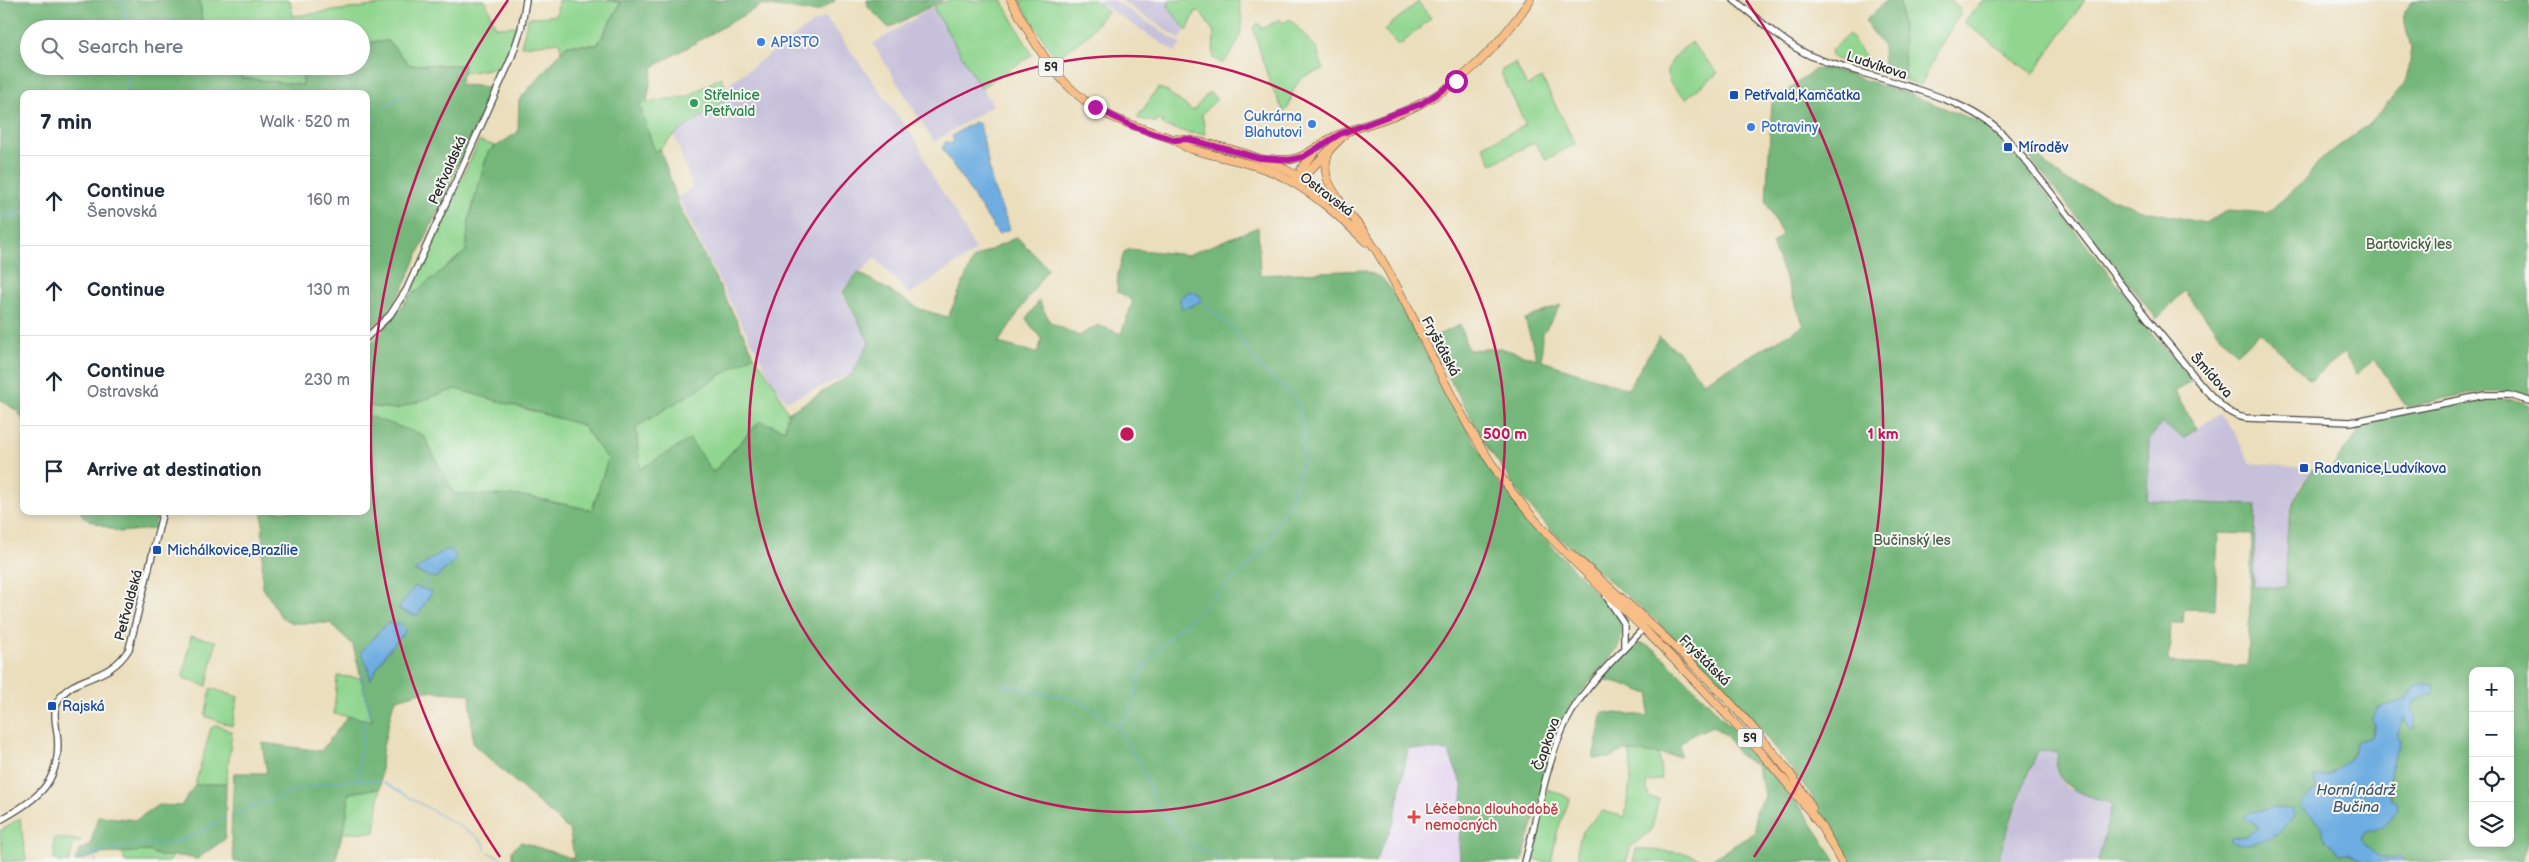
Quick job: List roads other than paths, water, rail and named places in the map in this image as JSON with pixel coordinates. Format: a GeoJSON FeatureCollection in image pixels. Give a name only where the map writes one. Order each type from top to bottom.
{"type":"FeatureCollection","features":[{"type":"Feature","properties":{"kind":"main road","name":"Ostravská"},"geometry":{"type":"LineString","coordinates":[[1011,0],[1041,53],[1067,86],[1085,102],[1132,126],[1175,140],[1185,146],[1252,164],[1277,174],[1329,207],[1373,249]]}},
{"type":"Feature","properties":{"kind":"main road"},"geometry":{"type":"LineString","coordinates":[[1260,158],[1292,160],[1318,148],[1333,137],[1421,104],[1456,81],[1499,43],[1530,0]]}},
{"type":"Feature","properties":{"kind":"main road"},"geometry":{"type":"LineString","coordinates":[[1277,174],[1299,177],[1349,132]]}},
{"type":"Feature","properties":{"kind":"main road","name":"Ostravská"},"geometry":{"type":"LineString","coordinates":[[1175,140],[1187,139],[1260,158],[1299,177],[1348,212],[1400,293]]}},
{"type":"Feature","properties":{"kind":"main road"},"geometry":{"type":"LineString","coordinates":[[1303,189],[1299,177],[1302,167],[1318,148]]}},
{"type":"Feature","properties":{"kind":"main road"},"geometry":{"type":"LineString","coordinates":[[1330,149],[1324,166],[1325,176],[1348,212]]}},
{"type":"Feature","properties":{"kind":"main road","name":"Fryštátská"},"geometry":{"type":"LineString","coordinates":[[1400,293],[1449,388],[1499,475],[1547,533],[1603,592],[1643,629],[1736,723],[1768,758],[1821,826]]}},
{"type":"Feature","properties":{"kind":"main road","name":"Fryštátská"},"geometry":{"type":"LineString","coordinates":[[1547,533],[1639,612],[1665,637],[1706,678],[1773,752],[1805,796],[1842,862]]}},
{"type":"Feature","properties":{"kind":"street","name":"Petřvaldská"},"geometry":{"type":"LineString","coordinates":[[370,334],[390,315],[407,289],[511,59],[521,29],[526,0]]}},
{"type":"Feature","properties":{"kind":"street","name":"Ludvíkova"},"geometry":{"type":"LineString","coordinates":[[1734,0],[1792,45],[1819,60],[1909,88],[1969,110],[1996,129],[2014,148]]}},
{"type":"Feature","properties":{"kind":"street","name":"Šmídova"},"geometry":{"type":"LineString","coordinates":[[2014,148],[2150,323],[2215,400],[2236,415],[2246,418],[2344,423],[2485,395],[2518,396],[2529,401]]}},
{"type":"Feature","properties":{"kind":"street","name":"Petřvaldská"},"geometry":{"type":"LineString","coordinates":[[0,820],[32,801],[51,778],[59,753],[55,710],[63,694],[71,686],[113,668],[129,649],[149,576],[161,515]]}},
{"type":"Feature","properties":{"kind":"street"},"geometry":{"type":"LineString","coordinates":[[1603,592],[1624,623],[1624,648]]}},
{"type":"Feature","properties":{"kind":"street"},"geometry":{"type":"LineString","coordinates":[[1639,612],[1643,629],[1665,637]]}},
{"type":"Feature","properties":{"kind":"street","name":"Čapkova"},"geometry":{"type":"LineString","coordinates":[[1524,862],[1563,729],[1590,685],[1643,629]]}},
{"type":"Feature","properties":{"kind":"water"},"geometry":{"type":"Polygon","coordinates":[[[974,122],[980,124],[993,187],[1010,229],[998,234],[942,148],[946,141],[950,144],[954,141],[952,136],[974,122]]]}},
{"type":"Feature","properties":{"kind":"water"},"geometry":{"type":"Polygon","coordinates":[[[1189,291],[1200,295],[1201,301],[1190,307],[1181,308],[1180,298],[1189,291]]]}},
{"type":"Feature","properties":{"kind":"water"},"geometry":{"type":"Polygon","coordinates":[[[445,550],[452,550],[456,557],[453,563],[435,578],[414,571],[445,550]]]}},
{"type":"Feature","properties":{"kind":"water"},"geometry":{"type":"Polygon","coordinates":[[[415,586],[432,592],[417,616],[398,609],[415,586]]]}},
{"type":"Feature","properties":{"kind":"water"},"geometry":{"type":"Polygon","coordinates":[[[387,623],[400,624],[405,629],[405,632],[386,653],[370,680],[369,669],[361,652],[387,623]]]}},
{"type":"Feature","properties":{"kind":"water","name":"Horní nádrž Bučina"},"geometry":{"type":"Polygon","coordinates":[[[2434,685],[2433,694],[2415,700],[2411,709],[2415,714],[2415,728],[2411,729],[2403,717],[2397,736],[2400,743],[2392,763],[2389,783],[2390,798],[2398,803],[2397,809],[2383,825],[2365,833],[2361,839],[2378,856],[2388,858],[2400,857],[2404,862],[2366,862],[2349,853],[2339,854],[2324,837],[2322,826],[2302,807],[2302,802],[2317,790],[2314,776],[2331,775],[2353,755],[2356,742],[2371,737],[2375,726],[2372,720],[2378,708],[2405,700],[2416,686],[2434,685]]]}},
{"type":"Feature","properties":{"kind":"water"},"geometry":{"type":"Polygon","coordinates":[[[2272,808],[2292,809],[2294,815],[2284,828],[2266,839],[2244,844],[2231,842],[2231,838],[2246,836],[2259,828],[2252,821],[2245,819],[2245,816],[2251,812],[2272,808]]]}},
{"type":"Feature","properties":{"kind":"waterway"},"geometry":{"type":"LineString","coordinates":[[121,0],[127,20]]}},
{"type":"Feature","properties":{"kind":"waterway"},"geometry":{"type":"LineString","coordinates":[[126,75],[129,90]]}},
{"type":"Feature","properties":{"kind":"waterway"},"geometry":{"type":"LineString","coordinates":[[382,107],[404,95]]}},
{"type":"Feature","properties":{"kind":"waterway"},"geometry":{"type":"LineString","coordinates":[[370,120],[376,121]]}},
{"type":"Feature","properties":{"kind":"waterway"},"geometry":{"type":"LineString","coordinates":[[0,218],[20,211]]}},
{"type":"Feature","properties":{"kind":"waterway"},"geometry":{"type":"LineString","coordinates":[[9,215],[20,219]]}},
{"type":"Feature","properties":{"kind":"waterway"},"geometry":{"type":"LineString","coordinates":[[1201,301],[1237,333],[1261,368],[1297,401],[1303,424],[1303,462],[1291,498],[1265,546],[1252,562],[1171,636],[1146,663],[1139,678],[1131,709],[1118,727],[1138,761],[1158,807],[1175,830],[1191,845],[1210,852],[1221,862]]}},
{"type":"Feature","properties":{"kind":"waterway"},"geometry":{"type":"LineString","coordinates":[[424,589],[428,575]]}},
{"type":"Feature","properties":{"kind":"waterway"},"geometry":{"type":"LineString","coordinates":[[399,623],[408,613]]}},
{"type":"Feature","properties":{"kind":"waterway"},"geometry":{"type":"LineString","coordinates":[[357,779],[365,719],[369,713],[362,676],[367,664]]}},
{"type":"Feature","properties":{"kind":"waterway"},"geometry":{"type":"LineString","coordinates":[[1001,684],[1079,701],[1118,727]]}},
{"type":"Feature","properties":{"kind":"waterway"},"geometry":{"type":"LineString","coordinates":[[233,815],[305,788],[343,781],[380,781]]}},
{"type":"Feature","properties":{"kind":"waterway"},"geometry":{"type":"LineString","coordinates":[[383,782],[476,836],[484,843],[485,850]]}},
{"type":"Feature","properties":{"kind":"waterway"},"geometry":{"type":"LineString","coordinates":[[2293,813],[2302,807]]}},
{"type":"Feature","properties":{"kind":"waterway"},"geometry":{"type":"LineString","coordinates":[[75,859],[104,850],[146,844],[169,844],[194,835],[226,818]]}},
{"type":"Feature","properties":{"kind":"waterway"},"geometry":{"type":"LineString","coordinates":[[2252,862],[2271,836]]}},
{"type":"Feature","properties":{"kind":"waterway"},"geometry":{"type":"LineString","coordinates":[[94,853],[96,862]]}},
{"type":"Feature","properties":{"kind":"waterway"},"geometry":{"type":"LineString","coordinates":[[489,853],[510,862]]}},
{"type":"Feature","properties":{"kind":"place","name":"APISTO"},"geometry":{"type":"Point","coordinates":[761,42]}},
{"type":"Feature","properties":{"kind":"place","name":"Petřvald,Kamčatka"},"geometry":{"type":"Point","coordinates":[1734,95]}},
{"type":"Feature","properties":{"kind":"place","name":"Střelnice Petřvald"},"geometry":{"type":"Point","coordinates":[694,103]}},
{"type":"Feature","properties":{"kind":"place","name":"Cukrárna Blahutovi"},"geometry":{"type":"Point","coordinates":[1312,124]}},
{"type":"Feature","properties":{"kind":"place","name":"Potraviny"},"geometry":{"type":"Point","coordinates":[1751,127]}},
{"type":"Feature","properties":{"kind":"place","name":"Míroděv"},"geometry":{"type":"Point","coordinates":[2008,147]}},
{"type":"Feature","properties":{"kind":"place","name":"Radvanice,Ludvíkova"},"geometry":{"type":"Point","coordinates":[2304,468]}},
{"type":"Feature","properties":{"kind":"place","name":"Michálkovice,Brazílie"},"geometry":{"type":"Point","coordinates":[157,550]}},
{"type":"Feature","properties":{"kind":"place","name":"Rajská"},"geometry":{"type":"Point","coordinates":[52,706]}},
{"type":"Feature","properties":{"kind":"place","name":"Léčebna dlouhodobě nemocných"},"geometry":{"type":"Point","coordinates":[1414,817]}},
{"type":"Feature","properties":{"kind":"park label","name":"Bartovický les"},"geometry":{"type":"Point","coordinates":[2409,244]}},
{"type":"Feature","properties":{"kind":"park label","name":"Bučinský les"},"geometry":{"type":"Point","coordinates":[1912,540]}}]}
